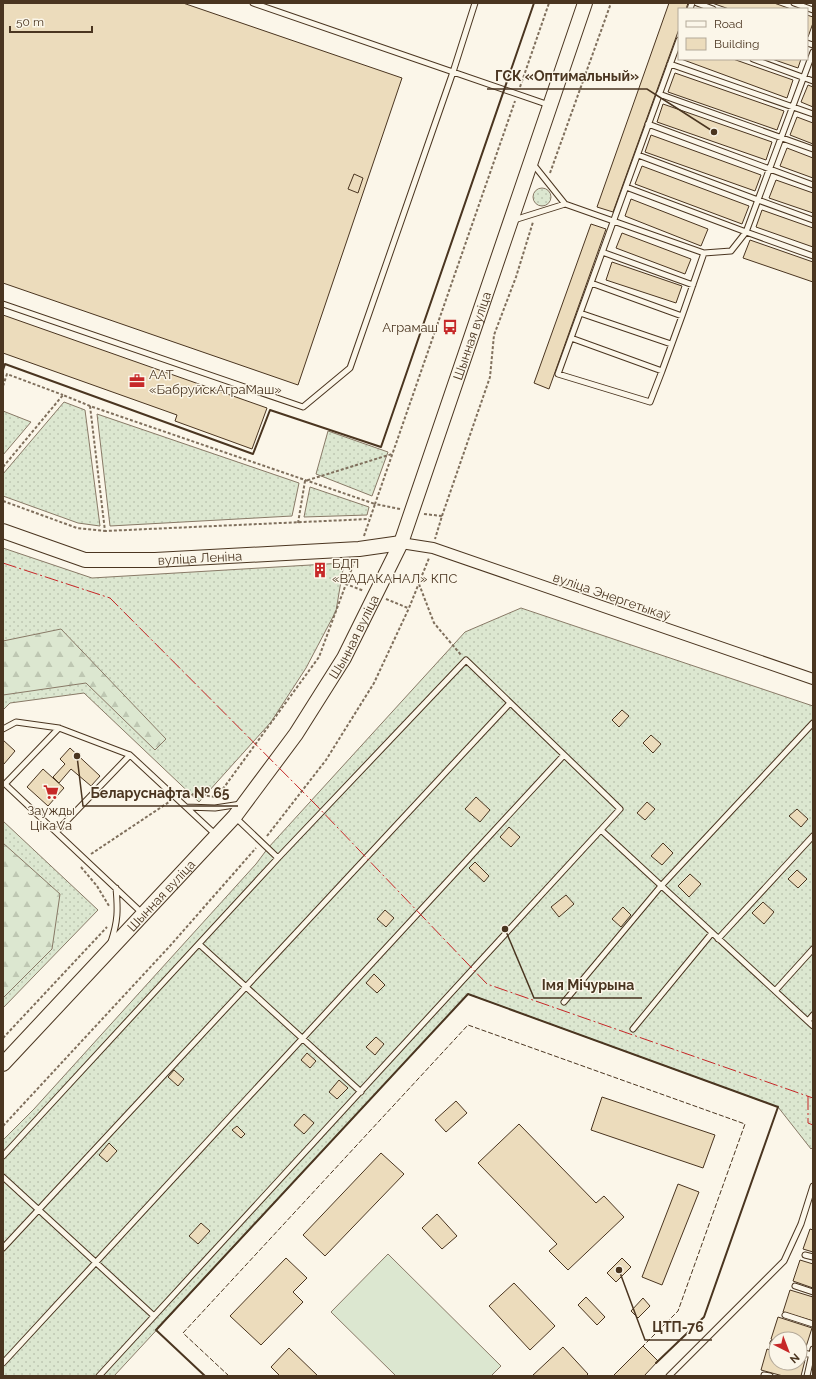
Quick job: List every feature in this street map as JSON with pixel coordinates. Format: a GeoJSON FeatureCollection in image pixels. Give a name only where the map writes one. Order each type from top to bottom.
{"type":"FeatureCollection","features":[{"type":"Feature","properties":{"kind":"main road","name":"Шынная вуліца"},"geometry":{"type":"LineString","coordinates":[[3,1064],[235,816],[296,734],[344,658],[400,543],[585,3]]}},
{"type":"Feature","properties":{"kind":"main road","name":"вуліца Леніна"},"geometry":{"type":"LineString","coordinates":[[3,531],[85,560],[155,560],[359,549],[400,543]]}},
{"type":"Feature","properties":{"kind":"street","name":"вуліца Энергетыкаў"},"geometry":{"type":"LineString","coordinates":[[400,543],[433,548],[813,679]]}},
{"type":"Feature","properties":{"kind":"lane"},"geometry":{"type":"LineString","coordinates":[[253,3],[550,105]]}},
{"type":"Feature","properties":{"kind":"lane"},"geometry":{"type":"LineString","coordinates":[[3,304],[304,408],[350,368],[453,72],[475,3]]}},
{"type":"Feature","properties":{"kind":"lane"},"geometry":{"type":"LineString","coordinates":[[697,3],[710,8]]}},
{"type":"Feature","properties":{"kind":"lane"},"geometry":{"type":"LineString","coordinates":[[794,3],[808,8]]}},
{"type":"Feature","properties":{"kind":"lane"},"geometry":{"type":"LineString","coordinates":[[678,43],[558,374],[650,402],[704,253]]}},
{"type":"Feature","properties":{"kind":"lane"},"geometry":{"type":"LineString","coordinates":[[531,162],[565,204],[704,253],[731,251],[746,232],[813,52]]}},
{"type":"Feature","properties":{"kind":"lane"},"geometry":{"type":"LineString","coordinates":[[756,60],[813,81]]}},
{"type":"Feature","properties":{"kind":"lane"},"geometry":{"type":"LineString","coordinates":[[670,64],[813,114]]}},
{"type":"Feature","properties":{"kind":"lane"},"geometry":{"type":"LineString","coordinates":[[659,94],[813,149]]}},
{"type":"Feature","properties":{"kind":"lane"},"geometry":{"type":"LineString","coordinates":[[648,124],[813,185]]}},
{"type":"Feature","properties":{"kind":"lane"},"geometry":{"type":"LineString","coordinates":[[638,155],[813,220]]}},
{"type":"Feature","properties":{"kind":"lane"},"geometry":{"type":"LineString","coordinates":[[626,187],[813,256]]}},
{"type":"Feature","properties":{"kind":"lane"},"geometry":{"type":"LineString","coordinates":[[510,221],[565,204]]}},
{"type":"Feature","properties":{"kind":"lane"},"geometry":{"type":"LineString","coordinates":[[602,252],[693,285]]}},
{"type":"Feature","properties":{"kind":"lane"},"geometry":{"type":"LineString","coordinates":[[591,283],[682,316]]}},
{"type":"Feature","properties":{"kind":"lane"},"geometry":{"type":"LineString","coordinates":[[580,313],[671,344]]}},
{"type":"Feature","properties":{"kind":"lane"},"geometry":{"type":"LineString","coordinates":[[571,338],[662,371]]}},
{"type":"Feature","properties":{"kind":"lane"},"geometry":{"type":"LineString","coordinates":[[3,1156],[278,858],[466,660],[620,809],[99,1376]]}},
{"type":"Feature","properties":{"kind":"lane"},"geometry":{"type":"LineString","coordinates":[[3,1248],[510,703]]}},
{"type":"Feature","properties":{"kind":"lane"},"geometry":{"type":"LineString","coordinates":[[3,729],[16,722],[59,728],[130,755],[217,836]]}},
{"type":"Feature","properties":{"kind":"lane"},"geometry":{"type":"LineString","coordinates":[[564,1002],[661,886],[813,723]]}},
{"type":"Feature","properties":{"kind":"lane"},"geometry":{"type":"LineString","coordinates":[[59,728],[4,783],[144,914]]}},
{"type":"Feature","properties":{"kind":"lane"},"geometry":{"type":"LineString","coordinates":[[56,832],[130,755]]}},
{"type":"Feature","properties":{"kind":"lane"},"geometry":{"type":"LineString","coordinates":[[3,1363],[564,755]]}},
{"type":"Feature","properties":{"kind":"lane"},"geometry":{"type":"LineString","coordinates":[[186,808],[215,808],[244,804]]}},
{"type":"Feature","properties":{"kind":"lane"},"geometry":{"type":"LineString","coordinates":[[235,816],[278,858]]}},
{"type":"Feature","properties":{"kind":"lane"},"geometry":{"type":"LineString","coordinates":[[601,830],[813,1026]]}},
{"type":"Feature","properties":{"kind":"lane"},"geometry":{"type":"LineString","coordinates":[[718,939],[813,836]]}},
{"type":"Feature","properties":{"kind":"lane"},"geometry":{"type":"LineString","coordinates":[[107,954],[116,926],[116,888]]}},
{"type":"Feature","properties":{"kind":"lane"},"geometry":{"type":"LineString","coordinates":[[633,1029],[712,933]]}},
{"type":"Feature","properties":{"kind":"lane"},"geometry":{"type":"LineString","coordinates":[[199,944],[361,1092]]}},
{"type":"Feature","properties":{"kind":"lane"},"geometry":{"type":"LineString","coordinates":[[775,990],[813,949]]}},
{"type":"Feature","properties":{"kind":"lane"},"geometry":{"type":"LineString","coordinates":[[808,1021],[813,1015]]}},
{"type":"Feature","properties":{"kind":"lane"},"geometry":{"type":"LineString","coordinates":[[3,1177],[154,1316]]}},
{"type":"Feature","properties":{"kind":"lane"},"geometry":{"type":"LineString","coordinates":[[669,1376],[784,1261],[801,1224],[813,1186]]}},
{"type":"Feature","properties":{"kind":"lane"},"geometry":{"type":"LineString","coordinates":[[805,1255],[813,1257]]}},
{"type":"Feature","properties":{"kind":"lane"},"geometry":{"type":"LineString","coordinates":[[794,1286],[813,1292]]}},
{"type":"Feature","properties":{"kind":"lane"},"geometry":{"type":"LineString","coordinates":[[785,1315],[813,1324]]}},
{"type":"Feature","properties":{"kind":"lane"},"geometry":{"type":"LineString","coordinates":[[806,1376],[813,1349]]}},
{"type":"Feature","properties":{"kind":"lane"},"geometry":{"type":"LineString","coordinates":[[808,1354],[812,1355]]}},
{"type":"Feature","properties":{"kind":"path"},"geometry":{"type":"LineString","coordinates":[[109,912],[109,906],[97,886],[78,864],[84,858],[183,793],[217,797],[319,657],[375,504],[549,3]]}},
{"type":"Feature","properties":{"kind":"path"},"geometry":{"type":"LineString","coordinates":[[547,182],[612,3]]}},
{"type":"Feature","properties":{"kind":"path"},"geometry":{"type":"LineString","coordinates":[[3,1126],[169,947],[262,842],[326,760],[374,683],[409,608],[433,548],[442,516],[490,377],[494,335],[516,277],[535,213]]}},
{"type":"Feature","properties":{"kind":"path"},"geometry":{"type":"LineString","coordinates":[[3,386],[7,374],[90,406],[375,504],[411,512],[442,516]]}},
{"type":"Feature","properties":{"kind":"path"},"geometry":{"type":"LineString","coordinates":[[3,467],[63,395]]}},
{"type":"Feature","properties":{"kind":"path"},"geometry":{"type":"LineString","coordinates":[[90,406],[105,531]]}},
{"type":"Feature","properties":{"kind":"path"},"geometry":{"type":"LineString","coordinates":[[306,481],[392,454]]}},
{"type":"Feature","properties":{"kind":"path"},"geometry":{"type":"LineString","coordinates":[[298,523],[306,481]]}},
{"type":"Feature","properties":{"kind":"path"},"geometry":{"type":"LineString","coordinates":[[3,501],[77,528],[105,531],[369,519]]}},
{"type":"Feature","properties":{"kind":"path"},"geometry":{"type":"LineString","coordinates":[[418,583],[434,623],[466,660]]}},
{"type":"Feature","properties":{"kind":"path"},"geometry":{"type":"LineString","coordinates":[[346,584],[409,608]]}},
{"type":"Feature","properties":{"kind":"path"},"geometry":{"type":"LineString","coordinates":[[3,1038],[117,916]]}},
{"type":"Feature","properties":{"kind":"green space"},"geometry":{"type":"Polygon","coordinates":[[[542,188],[548,191],[551,197],[548,203],[542,206],[536,203],[533,197],[536,191],[542,188]]]}},
{"type":"Feature","properties":{"kind":"green space"},"geometry":{"type":"Polygon","coordinates":[[[64,402],[85,410],[100,526],[78,523],[3,496],[3,474],[64,402]]]}},
{"type":"Feature","properties":{"kind":"green space"},"geometry":{"type":"Polygon","coordinates":[[[3,411],[31,422],[3,455],[3,411]]]}},
{"type":"Feature","properties":{"kind":"green space"},"geometry":{"type":"Polygon","coordinates":[[[97,414],[299,483],[292,516],[110,526],[97,414]]]}},
{"type":"Feature","properties":{"kind":"green space"},"geometry":{"type":"Polygon","coordinates":[[[328,431],[388,452],[372,496],[316,474],[328,431]]]}},
{"type":"Feature","properties":{"kind":"green space"},"geometry":{"type":"Polygon","coordinates":[[[310,487],[369,507],[367,515],[304,517],[310,487]]]}},
{"type":"Feature","properties":{"kind":"green space"},"geometry":{"type":"Polygon","coordinates":[[[3,548],[92,578],[344,563],[336,611],[306,668],[271,722],[199,802],[84,693],[10,703],[3,710],[3,548]]]}},
{"type":"Feature","properties":{"kind":"green space"},"geometry":{"type":"Polygon","coordinates":[[[521,608],[813,706],[813,1147],[811,1149],[778,1107],[468,994],[114,1376],[3,1376],[3,1140],[34,1109],[256,864],[268,848],[465,632],[521,608]]]}},
{"type":"Feature","properties":{"kind":"green space"},"geometry":{"type":"Polygon","coordinates":[[[61,629],[166,739],[155,750],[86,683],[3,695],[3,641],[61,629]]]}},
{"type":"Feature","properties":{"kind":"green space"},"geometry":{"type":"Polygon","coordinates":[[[3,821],[98,910],[3,1008],[3,821]]]}},
{"type":"Feature","properties":{"kind":"green space"},"geometry":{"type":"Polygon","coordinates":[[[3,843],[60,894],[52,949],[3,998],[3,843]]]}},
{"type":"Feature","properties":{"kind":"green space"},"geometry":{"type":"Polygon","coordinates":[[[388,1254],[501,1366],[491,1376],[396,1376],[331,1312],[388,1254]]]}},
{"type":"Feature","properties":{"kind":"building"},"geometry":{"type":"Polygon","coordinates":[[[3,3],[183,3],[402,78],[298,385],[3,283],[3,3]]]}},
{"type":"Feature","properties":{"kind":"building"},"geometry":{"type":"Polygon","coordinates":[[[669,3],[688,3],[686,8],[678,8],[678,32],[613,212],[597,207],[669,3]]]}},
{"type":"Feature","properties":{"kind":"building"},"geometry":{"type":"Polygon","coordinates":[[[712,3],[774,3],[788,8],[726,8],[712,3]]]}},
{"type":"Feature","properties":{"kind":"building"},"geometry":{"type":"Polygon","coordinates":[[[808,15],[813,17],[813,23],[808,37],[808,15]]]}},
{"type":"Feature","properties":{"kind":"building"},"geometry":{"type":"Polygon","coordinates":[[[684,60],[736,60],[793,80],[787,98],[684,60]]]}},
{"type":"Feature","properties":{"kind":"building"},"geometry":{"type":"Polygon","coordinates":[[[775,60],[801,60],[798,68],[775,60]]]}},
{"type":"Feature","properties":{"kind":"building"},"geometry":{"type":"Polygon","coordinates":[[[675,73],[784,111],[777,130],[668,92],[675,73]]]}},
{"type":"Feature","properties":{"kind":"building"},"geometry":{"type":"Polygon","coordinates":[[[808,85],[813,87],[813,107],[801,102],[808,85]]]}},
{"type":"Feature","properties":{"kind":"building"},"geometry":{"type":"Polygon","coordinates":[[[663,104],[772,142],[766,160],[657,122],[663,104]]]}},
{"type":"Feature","properties":{"kind":"building"},"geometry":{"type":"Polygon","coordinates":[[[797,117],[813,123],[813,144],[790,135],[797,117]]]}},
{"type":"Feature","properties":{"kind":"building"},"geometry":{"type":"Polygon","coordinates":[[[651,135],[761,175],[755,191],[645,152],[651,135]]]}},
{"type":"Feature","properties":{"kind":"building"},"geometry":{"type":"Polygon","coordinates":[[[787,148],[813,158],[813,178],[780,166],[787,148]]]}},
{"type":"Feature","properties":{"kind":"building"},"geometry":{"type":"Polygon","coordinates":[[[642,166],[749,206],[742,224],[635,184],[642,166]]]}},
{"type":"Feature","properties":{"kind":"building"},"geometry":{"type":"Polygon","coordinates":[[[354,174],[363,178],[358,193],[348,189],[354,174]]]}},
{"type":"Feature","properties":{"kind":"building"},"geometry":{"type":"Polygon","coordinates":[[[776,180],[813,193],[813,213],[769,198],[776,180]]]}},
{"type":"Feature","properties":{"kind":"building"},"geometry":{"type":"Polygon","coordinates":[[[631,199],[708,229],[701,246],[625,216],[631,199]]]}},
{"type":"Feature","properties":{"kind":"building"},"geometry":{"type":"Polygon","coordinates":[[[762,210],[813,228],[813,247],[756,227],[762,210]]]}},
{"type":"Feature","properties":{"kind":"building"},"geometry":{"type":"Polygon","coordinates":[[[591,224],[606,229],[549,389],[534,383],[591,224]]]}},
{"type":"Feature","properties":{"kind":"building"},"geometry":{"type":"Polygon","coordinates":[[[622,233],[691,259],[685,274],[616,248],[622,233]]]}},
{"type":"Feature","properties":{"kind":"building"},"geometry":{"type":"Polygon","coordinates":[[[750,240],[813,262],[813,282],[743,258],[750,240]]]}},
{"type":"Feature","properties":{"kind":"building"},"geometry":{"type":"Polygon","coordinates":[[[612,262],[682,286],[676,303],[606,280],[612,262]]]}},
{"type":"Feature","properties":{"kind":"building","name":"ААТ «БабруйскАграМаш»"},"geometry":{"type":"Polygon","coordinates":[[[3,315],[267,408],[252,449],[175,421],[177,415],[3,353],[3,315]]]}},
{"type":"Feature","properties":{"kind":"building","name":"БДП «ВАДАКАНАЛ» КПС"},"geometry":{"type":"Polygon","coordinates":[[[318,566],[322,566],[324,570],[322,574],[318,574],[316,572],[316,568],[318,566]]]}},
{"type":"Feature","properties":{"kind":"building"},"geometry":{"type":"Polygon","coordinates":[[[622,710],[629,716],[619,727],[612,720],[622,710]]]}},
{"type":"Feature","properties":{"kind":"building"},"geometry":{"type":"Polygon","coordinates":[[[651,735],[661,744],[653,753],[643,743],[651,735]]]}},
{"type":"Feature","properties":{"kind":"building"},"geometry":{"type":"Polygon","coordinates":[[[3,740],[15,751],[4,764],[3,763],[3,740]]]}},
{"type":"Feature","properties":{"kind":"building"},"geometry":{"type":"Polygon","coordinates":[[[70,748],[100,776],[91,786],[71,769],[59,783],[53,777],[65,764],[60,759],[70,748]]]}},
{"type":"Feature","properties":{"kind":"building"},"geometry":{"type":"Polygon","coordinates":[[[43,769],[64,788],[48,806],[27,787],[43,769]]]}},
{"type":"Feature","properties":{"kind":"building"},"geometry":{"type":"Polygon","coordinates":[[[476,797],[490,810],[480,822],[465,809],[476,797]]]}},
{"type":"Feature","properties":{"kind":"building"},"geometry":{"type":"Polygon","coordinates":[[[647,802],[655,809],[645,820],[637,813],[647,802]]]}},
{"type":"Feature","properties":{"kind":"building"},"geometry":{"type":"Polygon","coordinates":[[[797,809],[808,819],[801,827],[789,816],[797,809]]]}},
{"type":"Feature","properties":{"kind":"building"},"geometry":{"type":"Polygon","coordinates":[[[509,827],[520,837],[511,847],[500,837],[509,827]]]}},
{"type":"Feature","properties":{"kind":"building"},"geometry":{"type":"Polygon","coordinates":[[[663,843],[673,853],[662,865],[651,856],[663,843]]]}},
{"type":"Feature","properties":{"kind":"building"},"geometry":{"type":"Polygon","coordinates":[[[475,862],[489,876],[484,882],[469,868],[475,862]]]}},
{"type":"Feature","properties":{"kind":"building"},"geometry":{"type":"Polygon","coordinates":[[[797,870],[807,879],[798,888],[788,879],[797,870]]]}},
{"type":"Feature","properties":{"kind":"building"},"geometry":{"type":"Polygon","coordinates":[[[690,874],[701,884],[689,897],[678,886],[690,874]]]}},
{"type":"Feature","properties":{"kind":"building"},"geometry":{"type":"Polygon","coordinates":[[[566,895],[574,904],[559,917],[551,907],[566,895]]]}},
{"type":"Feature","properties":{"kind":"building"},"geometry":{"type":"Polygon","coordinates":[[[763,902],[774,912],[764,924],[752,913],[763,902]]]}},
{"type":"Feature","properties":{"kind":"building"},"geometry":{"type":"Polygon","coordinates":[[[623,907],[631,915],[621,927],[612,919],[623,907]]]}},
{"type":"Feature","properties":{"kind":"building"},"geometry":{"type":"Polygon","coordinates":[[[385,910],[394,918],[386,927],[377,919],[385,910]]]}},
{"type":"Feature","properties":{"kind":"building"},"geometry":{"type":"Polygon","coordinates":[[[374,974],[385,985],[377,993],[366,983],[374,974]]]}},
{"type":"Feature","properties":{"kind":"building"},"geometry":{"type":"Polygon","coordinates":[[[376,1037],[384,1044],[375,1055],[366,1047],[376,1037]]]}},
{"type":"Feature","properties":{"kind":"building"},"geometry":{"type":"Polygon","coordinates":[[[307,1053],[316,1061],[310,1068],[301,1060],[307,1053]]]}},
{"type":"Feature","properties":{"kind":"building"},"geometry":{"type":"Polygon","coordinates":[[[174,1070],[184,1079],[178,1086],[168,1077],[174,1070]]]}},
{"type":"Feature","properties":{"kind":"building"},"geometry":{"type":"Polygon","coordinates":[[[339,1080],[348,1088],[337,1099],[329,1092],[339,1080]]]}},
{"type":"Feature","properties":{"kind":"building"},"geometry":{"type":"Polygon","coordinates":[[[602,1097],[715,1135],[703,1168],[591,1130],[602,1097]]]}},
{"type":"Feature","properties":{"kind":"building"},"geometry":{"type":"Polygon","coordinates":[[[456,1101],[467,1113],[446,1132],[435,1120],[456,1101]]]}},
{"type":"Feature","properties":{"kind":"building"},"geometry":{"type":"Polygon","coordinates":[[[304,1114],[314,1123],[304,1134],[294,1125],[304,1114]]]}},
{"type":"Feature","properties":{"kind":"building"},"geometry":{"type":"Polygon","coordinates":[[[519,1124],[596,1203],[604,1196],[624,1217],[568,1270],[549,1251],[557,1244],[478,1163],[519,1124]]]}},
{"type":"Feature","properties":{"kind":"building"},"geometry":{"type":"Polygon","coordinates":[[[237,1126],[245,1134],[241,1138],[232,1130],[237,1126]]]}},
{"type":"Feature","properties":{"kind":"building"},"geometry":{"type":"Polygon","coordinates":[[[109,1143],[117,1151],[107,1162],[99,1155],[109,1143]]]}},
{"type":"Feature","properties":{"kind":"building"},"geometry":{"type":"Polygon","coordinates":[[[381,1153],[404,1174],[325,1256],[303,1235],[381,1153]]]}},
{"type":"Feature","properties":{"kind":"building"},"geometry":{"type":"Polygon","coordinates":[[[678,1184],[699,1192],[662,1285],[642,1277],[678,1184]]]}},
{"type":"Feature","properties":{"kind":"building"},"geometry":{"type":"Polygon","coordinates":[[[437,1214],[457,1236],[442,1249],[422,1228],[437,1214]]]}},
{"type":"Feature","properties":{"kind":"building"},"geometry":{"type":"Polygon","coordinates":[[[201,1223],[210,1231],[198,1244],[189,1236],[201,1223]]]}},
{"type":"Feature","properties":{"kind":"building"},"geometry":{"type":"Polygon","coordinates":[[[810,1229],[813,1230],[813,1252],[803,1249],[810,1229]]]}},
{"type":"Feature","properties":{"kind":"building"},"geometry":{"type":"Polygon","coordinates":[[[286,1258],[307,1278],[293,1292],[303,1302],[261,1345],[230,1316],[286,1258]]]}},
{"type":"Feature","properties":{"kind":"building"},"geometry":{"type":"Polygon","coordinates":[[[622,1258],[631,1267],[616,1282],[607,1273],[622,1258]]]}},
{"type":"Feature","properties":{"kind":"building"},"geometry":{"type":"Polygon","coordinates":[[[800,1260],[813,1264],[813,1288],[793,1281],[800,1260]]]}},
{"type":"Feature","properties":{"kind":"building"},"geometry":{"type":"Polygon","coordinates":[[[514,1283],[555,1326],[530,1350],[489,1306],[514,1283]]]}},
{"type":"Feature","properties":{"kind":"building"},"geometry":{"type":"Polygon","coordinates":[[[790,1290],[813,1297],[813,1321],[783,1312],[790,1290]]]}},
{"type":"Feature","properties":{"kind":"building"},"geometry":{"type":"Polygon","coordinates":[[[586,1297],[605,1317],[597,1325],[578,1305],[586,1297]]]}},
{"type":"Feature","properties":{"kind":"building"},"geometry":{"type":"Polygon","coordinates":[[[643,1298],[650,1306],[638,1318],[631,1311],[643,1298]]]}},
{"type":"Feature","properties":{"kind":"building"},"geometry":{"type":"Polygon","coordinates":[[[778,1317],[812,1328],[808,1341],[808,1331],[774,1331],[778,1317]]]}},
{"type":"Feature","properties":{"kind":"building"},"geometry":{"type":"Polygon","coordinates":[[[643,1346],[658,1361],[644,1376],[613,1376],[643,1346]]]}},
{"type":"Feature","properties":{"kind":"building"},"geometry":{"type":"Polygon","coordinates":[[[563,1347],[588,1374],[586,1376],[532,1376],[563,1347]]]}},
{"type":"Feature","properties":{"kind":"building"},"geometry":{"type":"Polygon","coordinates":[[[289,1348],[318,1376],[280,1376],[271,1367],[289,1348]]]}},
{"type":"Feature","properties":{"kind":"building"},"geometry":{"type":"Polygon","coordinates":[[[767,1349],[768,1371],[802,1371],[801,1376],[783,1376],[761,1370],[767,1349]]]}},
{"type":"Feature","properties":{"kind":"fence"},"geometry":{"type":"LineString","coordinates":[[229,1376],[183,1333],[468,1025],[745,1124],[678,1311],[643,1346]]}},
{"type":"Feature","properties":{"kind":"wall"},"geometry":{"type":"LineString","coordinates":[[3,370],[5,364],[253,454],[270,410],[381,447],[534,3]]}},
{"type":"Feature","properties":{"kind":"wall"},"geometry":{"type":"LineString","coordinates":[[205,1376],[156,1330],[468,994],[778,1107],[704,1317],[656,1363]]}},
{"type":"Feature","properties":{"kind":"power"},"geometry":{"type":"LineString","coordinates":[[3,563],[110,598],[316,805],[487,984],[813,1098]]}},
{"type":"Feature","properties":{"kind":"power"},"geometry":{"type":"LineString","coordinates":[[808,1096],[808,1123],[813,1125]]}},
{"type":"Feature","properties":{"kind":"place","name":"ГСК «Оптимальный»"},"geometry":{"type":"Point","coordinates":[714,132]}},
{"type":"Feature","properties":{"kind":"place","name":"Аграмаш"},"geometry":{"type":"Point","coordinates":[450,327]}},
{"type":"Feature","properties":{"kind":"place","name":"ААТ «БабруйскАграМаш»"},"geometry":{"type":"Point","coordinates":[137,381]}},
{"type":"Feature","properties":{"kind":"place","name":"БДП «ВАДАКАНАЛ» КПС"},"geometry":{"type":"Point","coordinates":[320,570]}},
{"type":"Feature","properties":{"kind":"place","name":"Беларуснафта № 65"},"geometry":{"type":"Point","coordinates":[77,756]}},
{"type":"Feature","properties":{"kind":"place","name":"Заужды ЦікаVа"},"geometry":{"type":"Point","coordinates":[51,792]}},
{"type":"Feature","properties":{"kind":"place","name":"Імя Мічурына"},"geometry":{"type":"Point","coordinates":[505,929]}},
{"type":"Feature","properties":{"kind":"place","name":"ЦТП-76"},"geometry":{"type":"Point","coordinates":[619,1270]}}]}
